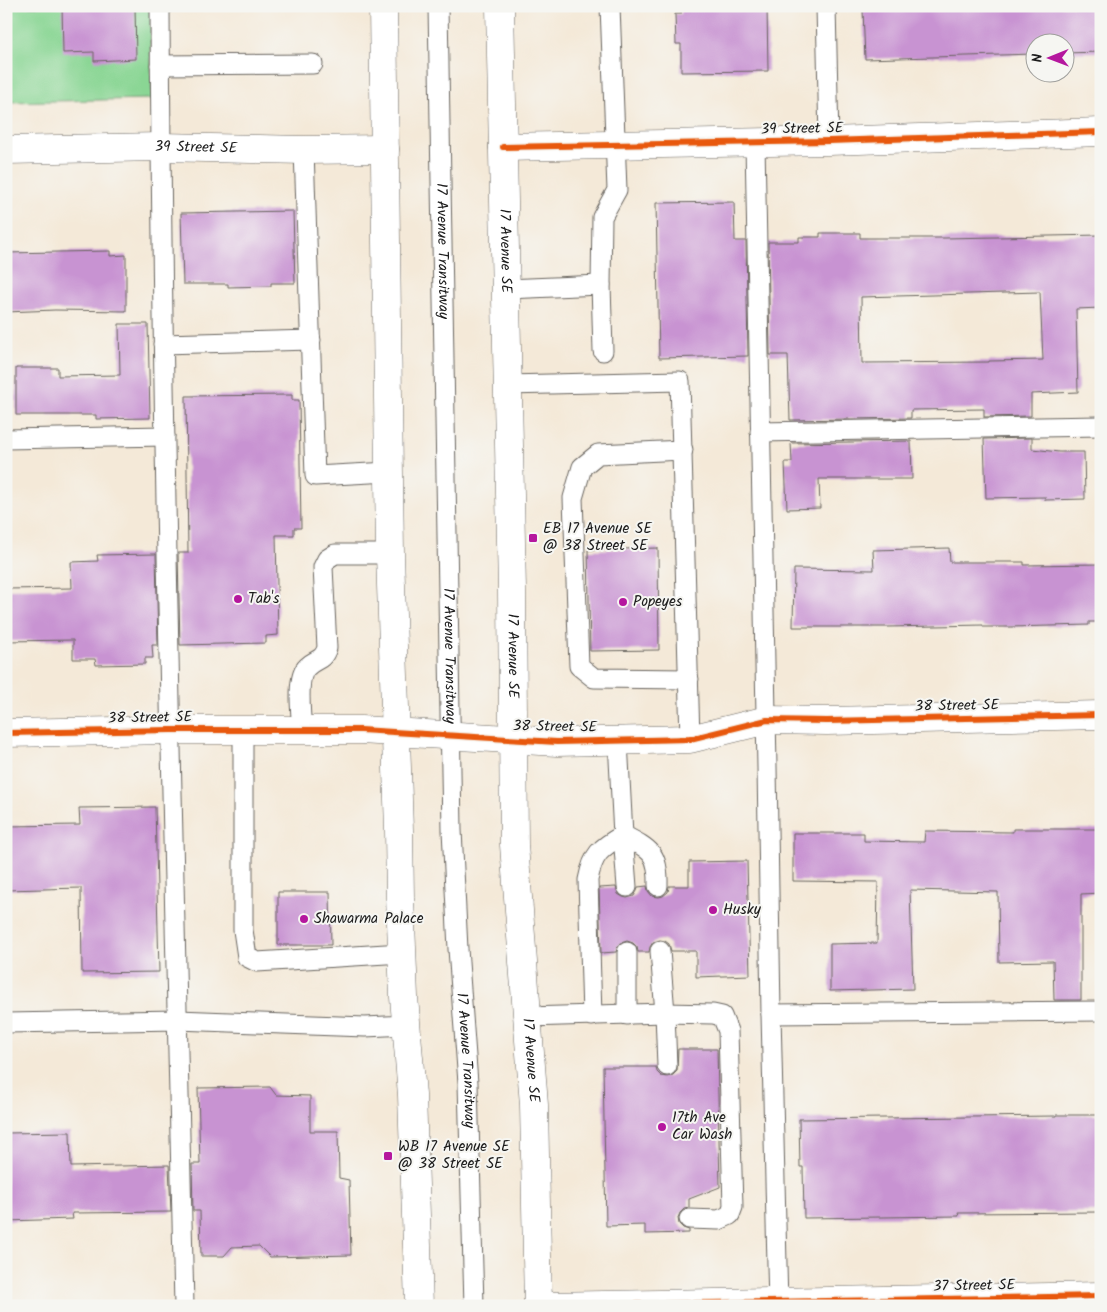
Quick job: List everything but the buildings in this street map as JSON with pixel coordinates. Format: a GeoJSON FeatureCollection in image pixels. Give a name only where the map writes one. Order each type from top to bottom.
{"type":"FeatureCollection","features":[{"type":"Feature","properties":{"kind":"street"},"geometry":{"type":"LineString","coordinates":[[382,6],[390,554],[402,953],[414,1134],[419,1306]]}},
{"type":"Feature","properties":{"kind":"street","name":"17 Avenue SE"},"geometry":{"type":"LineString","coordinates":[[500,6],[514,845],[534,1105],[538,1306]]}},
{"type":"Feature","properties":{"kind":"street","name":"39 Street SE"},"geometry":{"type":"LineString","coordinates":[[503,147],[829,142],[1101,132]]}},
{"type":"Feature","properties":{"kind":"street","name":"39 Street SE"},"geometry":{"type":"LineString","coordinates":[[6,150],[160,147],[304,150],[385,149]]}},
{"type":"Feature","properties":{"kind":"street","name":"38 Street SE"},"geometry":{"type":"LineString","coordinates":[[6,733],[171,730],[362,730],[557,742],[690,739],[767,720],[827,722],[1101,715]]}},
{"type":"Feature","properties":{"kind":"street","name":"37 Street SE"},"geometry":{"type":"LineString","coordinates":[[547,1306],[1101,1296]]}},
{"type":"Feature","properties":{"kind":"lane"},"geometry":{"type":"LineString","coordinates":[[160,6],[163,344],[184,1306]]}},
{"type":"Feature","properties":{"kind":"lane","name":"17 Avenue Transitway"},"geometry":{"type":"LineString","coordinates":[[438,6],[455,891],[470,1135],[474,1306]]}},
{"type":"Feature","properties":{"kind":"lane"},"geometry":{"type":"LineString","coordinates":[[603,351],[601,286],[602,217],[617,190],[610,6]]}},
{"type":"Feature","properties":{"kind":"lane"},"geometry":{"type":"LineString","coordinates":[[826,6],[829,142]]}},
{"type":"Feature","properties":{"kind":"lane"},"geometry":{"type":"LineString","coordinates":[[160,64],[314,64]]}},
{"type":"Feature","properties":{"kind":"lane"},"geometry":{"type":"LineString","coordinates":[[755,143],[767,720],[770,1014],[777,1303]]}},
{"type":"Feature","properties":{"kind":"lane"},"geometry":{"type":"LineString","coordinates":[[304,150],[315,476],[389,472]]}},
{"type":"Feature","properties":{"kind":"lane"},"geometry":{"type":"LineString","coordinates":[[506,289],[601,286]]}},
{"type":"Feature","properties":{"kind":"lane"},"geometry":{"type":"LineString","coordinates":[[163,344],[311,340]]}},
{"type":"Feature","properties":{"kind":"lane"},"geometry":{"type":"LineString","coordinates":[[507,385],[680,381],[690,739]]}},
{"type":"Feature","properties":{"kind":"lane"},"geometry":{"type":"LineString","coordinates":[[760,432],[1101,426]]}},
{"type":"Feature","properties":{"kind":"lane"},"geometry":{"type":"LineString","coordinates":[[6,439],[165,436]]}},
{"type":"Feature","properties":{"kind":"lane"},"geometry":{"type":"LineString","coordinates":[[683,450],[598,454],[582,467],[573,498],[579,666],[594,678],[689,679]]}},
{"type":"Feature","properties":{"kind":"lane"},"geometry":{"type":"LineString","coordinates":[[302,730],[300,689],[302,676],[307,667],[324,656],[327,648],[323,567],[327,559],[334,554],[390,554]]}},
{"type":"Feature","properties":{"kind":"lane"},"geometry":{"type":"LineString","coordinates":[[243,730],[243,930],[248,957],[257,962],[402,953]]}},
{"type":"Feature","properties":{"kind":"lane"},"geometry":{"type":"LineString","coordinates":[[618,740],[627,887]]}},
{"type":"Feature","properties":{"kind":"lane"},"geometry":{"type":"LineString","coordinates":[[623,835],[646,847],[654,858],[659,870],[658,886]]}},
{"type":"Feature","properties":{"kind":"lane"},"geometry":{"type":"LineString","coordinates":[[592,1016],[588,880],[591,865],[596,855],[604,846],[623,835]]}},
{"type":"Feature","properties":{"kind":"lane"},"geometry":{"type":"LineString","coordinates":[[627,952],[628,1015]]}},
{"type":"Feature","properties":{"kind":"lane"},"geometry":{"type":"LineString","coordinates":[[660,952],[667,1066]]}},
{"type":"Feature","properties":{"kind":"lane"},"geometry":{"type":"LineString","coordinates":[[770,1014],[1101,1011]]}},
{"type":"Feature","properties":{"kind":"lane"},"geometry":{"type":"LineString","coordinates":[[527,1018],[665,1014],[713,1014],[722,1016],[728,1031],[733,1206],[730,1215],[719,1220],[689,1219]]}},
{"type":"Feature","properties":{"kind":"lane"},"geometry":{"type":"LineString","coordinates":[[6,1023],[178,1020],[365,1027],[407,1025]]}},
{"type":"Feature","properties":{"kind":"green space"},"geometry":{"type":"Polygon","coordinates":[[[6,6],[150,6],[152,99],[6,102],[6,6]]]}},
{"type":"Feature","properties":{"kind":"cycle path"},"geometry":{"type":"LineString","coordinates":[[503,147],[829,141],[1101,132]]}},
{"type":"Feature","properties":{"kind":"cycle path"},"geometry":{"type":"LineString","coordinates":[[6,733],[171,730],[361,730],[557,742],[690,739],[767,720],[827,721],[1101,715]]}},
{"type":"Feature","properties":{"kind":"cycle path"},"geometry":{"type":"LineString","coordinates":[[547,1306],[1101,1296]]}},
{"type":"Feature","properties":{"kind":"place","name":"EB 17 Avenue SE @ 38 Street SE"},"geometry":{"type":"Point","coordinates":[533,538]}},
{"type":"Feature","properties":{"kind":"place","name":"Tab's"},"geometry":{"type":"Point","coordinates":[238,599]}},
{"type":"Feature","properties":{"kind":"place","name":"Popeyes"},"geometry":{"type":"Point","coordinates":[623,602]}},
{"type":"Feature","properties":{"kind":"place","name":"Husky"},"geometry":{"type":"Point","coordinates":[713,910]}},
{"type":"Feature","properties":{"kind":"place","name":"Shawarma Palace"},"geometry":{"type":"Point","coordinates":[304,919]}},
{"type":"Feature","properties":{"kind":"place","name":"17th Ave Car Wash"},"geometry":{"type":"Point","coordinates":[662,1127]}},
{"type":"Feature","properties":{"kind":"place","name":"WB 17 Avenue SE @ 38 Street SE"},"geometry":{"type":"Point","coordinates":[388,1156]}}]}
